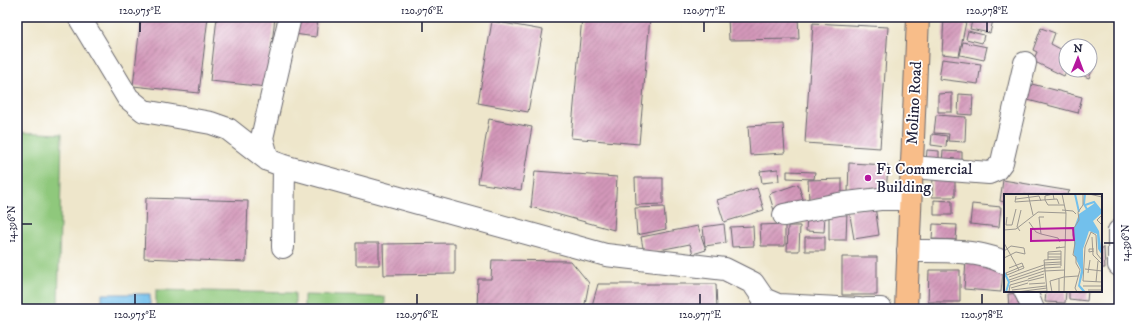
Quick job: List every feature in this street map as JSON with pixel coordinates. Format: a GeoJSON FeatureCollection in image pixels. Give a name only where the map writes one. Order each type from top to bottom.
{"type":"FeatureCollection","features":[{"type":"Feature","properties":{"kind":"main road","name":"Molino Road"},"geometry":{"type":"LineString","coordinates":[[906,309],[918,17]]}},
{"type":"Feature","properties":{"kind":"street"},"geometry":{"type":"LineString","coordinates":[[79,17],[128,98],[144,111],[211,122],[228,129],[276,163],[606,255],[725,269],[753,283],[764,304],[859,309]]}},
{"type":"Feature","properties":{"kind":"street"},"geometry":{"type":"LineString","coordinates":[[283,247],[276,163],[262,138],[290,17]]}},
{"type":"Feature","properties":{"kind":"street"},"geometry":{"type":"LineString","coordinates":[[911,167],[989,173],[996,170],[1002,162],[1025,63]]}},
{"type":"Feature","properties":{"kind":"street"},"geometry":{"type":"LineString","coordinates":[[784,215],[839,204],[880,199],[910,199]]}},
{"type":"Feature","properties":{"kind":"street"},"geometry":{"type":"LineString","coordinates":[[1119,231],[1119,265]]}},
{"type":"Feature","properties":{"kind":"street"},"geometry":{"type":"LineString","coordinates":[[908,251],[960,252],[984,256],[1004,262]]}},
{"type":"Feature","properties":{"kind":"street"},"geometry":{"type":"LineString","coordinates":[[1026,292],[1032,309]]}},
{"type":"Feature","properties":{"kind":"street"},"geometry":{"type":"LineString","coordinates":[[866,309],[881,309]]}},
{"type":"Feature","properties":{"kind":"green space"},"geometry":{"type":"Polygon","coordinates":[[[17,132],[62,134],[58,309],[17,309],[17,132]]]}},
{"type":"Feature","properties":{"kind":"green space"},"geometry":{"type":"Polygon","coordinates":[[[156,290],[295,293],[295,309],[156,309],[156,290]]]}},
{"type":"Feature","properties":{"kind":"green space"},"geometry":{"type":"Polygon","coordinates":[[[304,295],[385,297],[385,309],[304,309],[304,295]]]}},
{"type":"Feature","properties":{"kind":"water"},"geometry":{"type":"Polygon","coordinates":[[[102,294],[150,294],[150,309],[102,309],[102,294]]]}},
{"type":"Feature","properties":{"kind":"building"},"geometry":{"type":"Polygon","coordinates":[[[141,17],[208,17],[199,93],[133,86],[141,17]]]}},
{"type":"Feature","properties":{"kind":"building"},"geometry":{"type":"Polygon","coordinates":[[[217,17],[275,17],[267,87],[210,81],[217,17]]]}},
{"type":"Feature","properties":{"kind":"building"},"geometry":{"type":"Polygon","coordinates":[[[296,17],[318,17],[316,37],[294,34],[296,17]]]}},
{"type":"Feature","properties":{"kind":"building"},"geometry":{"type":"Polygon","coordinates":[[[582,17],[650,17],[639,144],[571,138],[582,17]]]}},
{"type":"Feature","properties":{"kind":"building"},"geometry":{"type":"Polygon","coordinates":[[[728,17],[798,17],[799,39],[729,40],[728,17]]]}},
{"type":"Feature","properties":{"kind":"building"},"geometry":{"type":"Polygon","coordinates":[[[944,17],[967,17],[959,56],[942,54],[944,17]]]}},
{"type":"Feature","properties":{"kind":"building"},"geometry":{"type":"Polygon","coordinates":[[[973,17],[993,20],[990,33],[970,29],[973,17]]]}},
{"type":"Feature","properties":{"kind":"building"},"geometry":{"type":"Polygon","coordinates":[[[492,21],[543,30],[528,112],[478,103],[492,21]]]}},
{"type":"Feature","properties":{"kind":"building"},"geometry":{"type":"Polygon","coordinates":[[[813,23],[888,27],[880,148],[805,143],[813,23]]]}},
{"type":"Feature","properties":{"kind":"building"},"geometry":{"type":"Polygon","coordinates":[[[1041,28],[1055,33],[1051,44],[1058,48],[1058,73],[1033,61],[1037,52],[1033,50],[1041,28]]]}},
{"type":"Feature","properties":{"kind":"building"},"geometry":{"type":"Polygon","coordinates":[[[968,31],[984,35],[982,43],[966,39],[968,31]]]}},
{"type":"Feature","properties":{"kind":"building"},"geometry":{"type":"Polygon","coordinates":[[[963,42],[987,47],[984,60],[960,55],[963,42]]]}},
{"type":"Feature","properties":{"kind":"building"},"geometry":{"type":"Polygon","coordinates":[[[942,59],[981,64],[978,84],[939,79],[942,59]]]}},
{"type":"Feature","properties":{"kind":"building"},"geometry":{"type":"Polygon","coordinates":[[[1028,83],[1082,97],[1078,113],[1024,99],[1028,83]]]}},
{"type":"Feature","properties":{"kind":"building"},"geometry":{"type":"Polygon","coordinates":[[[952,93],[952,112],[938,112],[938,94],[952,93]]]}},
{"type":"Feature","properties":{"kind":"building"},"geometry":{"type":"Polygon","coordinates":[[[959,94],[973,95],[972,115],[958,114],[959,94]]]}},
{"type":"Feature","properties":{"kind":"building"},"geometry":{"type":"Polygon","coordinates":[[[936,115],[966,117],[965,142],[948,141],[949,134],[934,133],[936,115]]]}},
{"type":"Feature","properties":{"kind":"building"},"geometry":{"type":"Polygon","coordinates":[[[489,119],[532,127],[521,190],[478,183],[489,119]]]}},
{"type":"Feature","properties":{"kind":"building"},"geometry":{"type":"Polygon","coordinates":[[[783,124],[785,153],[750,155],[748,126],[783,124]]]}},
{"type":"Feature","properties":{"kind":"building"},"geometry":{"type":"Polygon","coordinates":[[[932,134],[947,136],[946,147],[931,145],[932,134]]]}},
{"type":"Feature","properties":{"kind":"building"},"geometry":{"type":"Polygon","coordinates":[[[927,150],[939,151],[939,162],[926,161],[927,150]]]}},
{"type":"Feature","properties":{"kind":"building"},"geometry":{"type":"Polygon","coordinates":[[[943,151],[962,152],[962,163],[942,162],[943,151]]]}},
{"type":"Feature","properties":{"kind":"building","name":"F1 Commercial Building"},"geometry":{"type":"Polygon","coordinates":[[[849,163],[888,165],[886,194],[848,192],[849,163]]]}},
{"type":"Feature","properties":{"kind":"building"},"geometry":{"type":"Polygon","coordinates":[[[778,169],[779,181],[762,183],[760,171],[778,169]]]}},
{"type":"Feature","properties":{"kind":"building"},"geometry":{"type":"Polygon","coordinates":[[[535,171],[617,177],[614,230],[531,207],[535,171]]]}},
{"type":"Feature","properties":{"kind":"building"},"geometry":{"type":"Polygon","coordinates":[[[787,171],[815,172],[814,179],[787,178],[787,171]]]}},
{"type":"Feature","properties":{"kind":"building"},"geometry":{"type":"Polygon","coordinates":[[[933,177],[955,178],[955,197],[932,197],[933,177]]]}},
{"type":"Feature","properties":{"kind":"building"},"geometry":{"type":"Polygon","coordinates":[[[635,178],[663,178],[663,204],[636,205],[635,178]]]}},
{"type":"Feature","properties":{"kind":"building"},"geometry":{"type":"Polygon","coordinates":[[[842,179],[842,200],[809,200],[808,180],[842,179]]]}},
{"type":"Feature","properties":{"kind":"building"},"geometry":{"type":"Polygon","coordinates":[[[1003,180],[1070,191],[1067,194],[1004,194],[1004,202],[1000,201],[1003,180]]]}},
{"type":"Feature","properties":{"kind":"building"},"geometry":{"type":"Polygon","coordinates":[[[798,184],[805,205],[775,214],[769,194],[798,184]]]}},
{"type":"Feature","properties":{"kind":"building"},"geometry":{"type":"Polygon","coordinates":[[[757,188],[764,210],[724,222],[717,200],[757,188]]]}},
{"type":"Feature","properties":{"kind":"building"},"geometry":{"type":"Polygon","coordinates":[[[146,198],[248,201],[246,262],[144,258],[146,198]]]}},
{"type":"Feature","properties":{"kind":"building"},"geometry":{"type":"Polygon","coordinates":[[[934,200],[952,201],[952,215],[934,215],[934,200]]]}},
{"type":"Feature","properties":{"kind":"building"},"geometry":{"type":"Polygon","coordinates":[[[972,204],[1001,207],[999,227],[970,224],[972,204]]]}},
{"type":"Feature","properties":{"kind":"building"},"geometry":{"type":"Polygon","coordinates":[[[875,206],[879,235],[854,239],[849,210],[875,206]]]}},
{"type":"Feature","properties":{"kind":"building"},"geometry":{"type":"Polygon","coordinates":[[[664,207],[666,229],[637,235],[635,208],[664,207]]]}},
{"type":"Feature","properties":{"kind":"building"},"geometry":{"type":"Polygon","coordinates":[[[829,211],[847,211],[846,240],[829,240],[829,211]]]}},
{"type":"Feature","properties":{"kind":"building"},"geometry":{"type":"Polygon","coordinates":[[[807,214],[825,215],[824,232],[806,231],[807,214]]]}},
{"type":"Feature","properties":{"kind":"building"},"geometry":{"type":"Polygon","coordinates":[[[724,224],[726,243],[705,246],[703,227],[724,224]]]}},
{"type":"Feature","properties":{"kind":"building"},"geometry":{"type":"Polygon","coordinates":[[[785,224],[785,246],[761,246],[760,225],[785,224]]]}},
{"type":"Feature","properties":{"kind":"building"},"geometry":{"type":"Polygon","coordinates":[[[933,224],[957,225],[956,240],[932,239],[933,224]]]}},
{"type":"Feature","properties":{"kind":"building"},"geometry":{"type":"Polygon","coordinates":[[[698,226],[706,250],[693,254],[690,244],[644,253],[641,237],[698,226]]]}},
{"type":"Feature","properties":{"kind":"building"},"geometry":{"type":"Polygon","coordinates":[[[753,226],[754,246],[732,247],[730,227],[753,226]]]}},
{"type":"Feature","properties":{"kind":"building"},"geometry":{"type":"Polygon","coordinates":[[[788,226],[800,226],[799,251],[787,251],[788,226]]]}},
{"type":"Feature","properties":{"kind":"building"},"geometry":{"type":"Polygon","coordinates":[[[805,237],[825,237],[825,251],[805,251],[805,237]]]}},
{"type":"Feature","properties":{"kind":"building"},"geometry":{"type":"Polygon","coordinates":[[[356,243],[379,243],[379,265],[356,265],[356,243]]]}},
{"type":"Feature","properties":{"kind":"building"},"geometry":{"type":"Polygon","coordinates":[[[455,243],[455,274],[384,275],[383,244],[455,243]]]}},
{"type":"Feature","properties":{"kind":"building"},"geometry":{"type":"Polygon","coordinates":[[[1102,248],[1104,248],[1105,268],[1102,268],[1102,248]]]}},
{"type":"Feature","properties":{"kind":"building"},"geometry":{"type":"Polygon","coordinates":[[[842,257],[877,257],[877,295],[842,295],[842,257]]]}},
{"type":"Feature","properties":{"kind":"building"},"geometry":{"type":"Polygon","coordinates":[[[492,260],[571,261],[589,283],[584,309],[477,309],[478,279],[491,279],[492,260]]]}},
{"type":"Feature","properties":{"kind":"building"},"geometry":{"type":"Polygon","coordinates":[[[966,261],[1004,264],[1001,292],[964,289],[966,261]]]}},
{"type":"Feature","properties":{"kind":"building"},"geometry":{"type":"Polygon","coordinates":[[[929,270],[960,270],[960,302],[928,302],[929,270]]]}},
{"type":"Feature","properties":{"kind":"building"},"geometry":{"type":"Polygon","coordinates":[[[598,284],[716,284],[717,309],[591,309],[598,284]]]}},
{"type":"Feature","properties":{"kind":"building"},"geometry":{"type":"Polygon","coordinates":[[[1025,292],[1027,309],[1009,309],[1008,294],[1025,292]]]}},
{"type":"Feature","properties":{"kind":"building"},"geometry":{"type":"Polygon","coordinates":[[[1046,292],[1066,292],[1065,303],[1045,302],[1046,292]]]}},
{"type":"Feature","properties":{"kind":"building"},"geometry":{"type":"Polygon","coordinates":[[[1069,292],[1088,292],[1087,301],[1069,299],[1069,292]]]}},
{"type":"Feature","properties":{"kind":"building"},"geometry":{"type":"Polygon","coordinates":[[[932,305],[946,305],[946,309],[932,309],[932,305]]]}},
{"type":"Feature","properties":{"kind":"building"},"geometry":{"type":"Polygon","coordinates":[[[1047,305],[1080,307],[1080,309],[1047,309],[1047,305]]]}},
{"type":"Feature","properties":{"kind":"place","name":"F1 Commercial Building"},"geometry":{"type":"Point","coordinates":[868,178]}}]}
